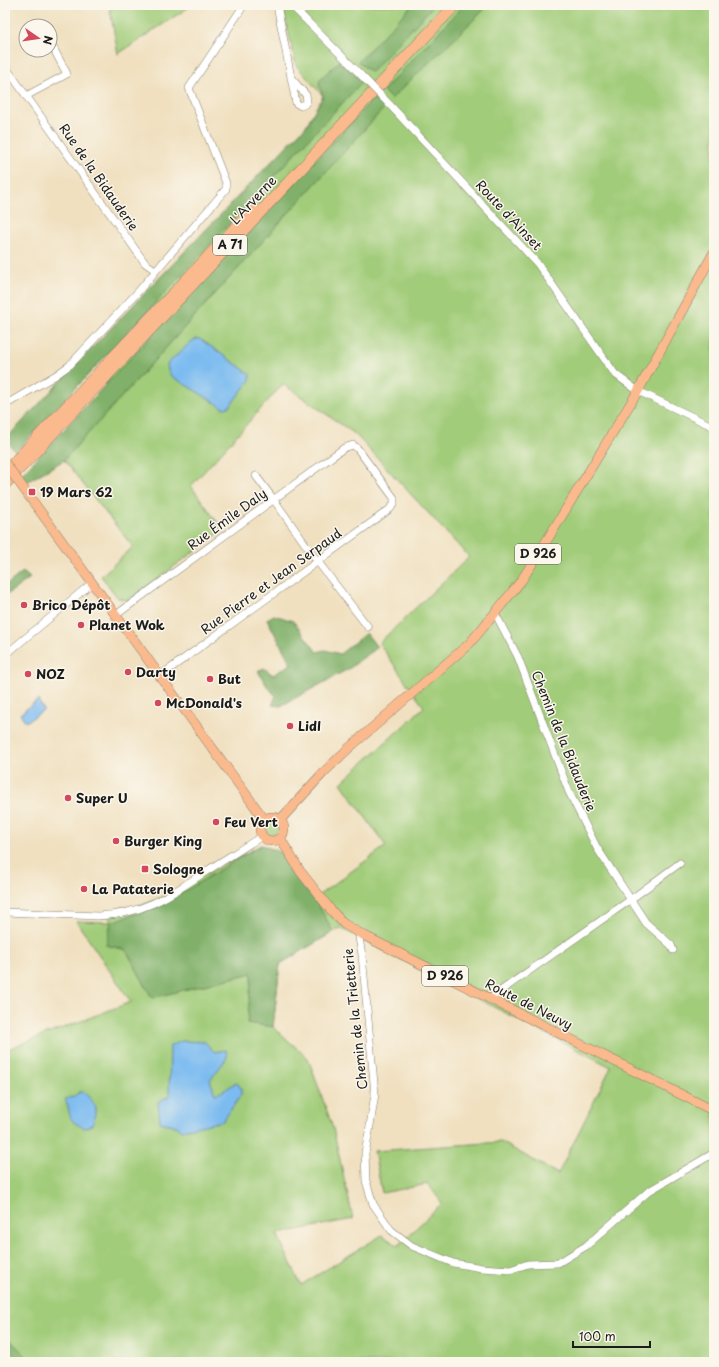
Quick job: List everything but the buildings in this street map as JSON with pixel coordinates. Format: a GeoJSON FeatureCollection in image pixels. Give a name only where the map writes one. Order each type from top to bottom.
{"type":"FeatureCollection","features":[{"type":"Feature","properties":{"kind":"highway","name":"L'Arverne"},"geometry":{"type":"LineString","coordinates":[[5,472],[445,5]]}},
{"type":"Feature","properties":{"kind":"highway","name":"L'Arverne"},"geometry":{"type":"LineString","coordinates":[[5,484],[455,5]]}},
{"type":"Feature","properties":{"kind":"main road","name":"D 926"},"geometry":{"type":"LineString","coordinates":[[280,820],[349,748],[470,642],[521,581],[638,391],[714,252]]}},
{"type":"Feature","properties":{"kind":"main road"},"geometry":{"type":"LineString","coordinates":[[5,463],[178,703],[264,819]]}},
{"type":"Feature","properties":{"kind":"main road"},"geometry":{"type":"LineString","coordinates":[[270,816],[280,820],[284,832],[280,838],[268,841],[262,836],[260,825],[264,819],[270,816]]}},
{"type":"Feature","properties":{"kind":"main road","name":"Route de Neuvy"},"geometry":{"type":"LineString","coordinates":[[280,838],[300,871],[344,924],[361,934],[714,1111]]}},
{"type":"Feature","properties":{"kind":"street"},"geometry":{"type":"LineString","coordinates":[[5,405],[70,365],[136,294],[226,189],[226,183],[189,88],[244,5]]}},
{"type":"Feature","properties":{"kind":"street"},"geometry":{"type":"LineString","coordinates":[[277,5],[291,78]]}},
{"type":"Feature","properties":{"kind":"street","name":"Route d'Ainset"},"geometry":{"type":"LineString","coordinates":[[291,5],[389,104],[537,263],[615,374],[638,391],[714,426]]}},
{"type":"Feature","properties":{"kind":"street"},"geometry":{"type":"LineString","coordinates":[[26,96],[67,74],[58,57]]}},
{"type":"Feature","properties":{"kind":"street","name":"Rue de la Bidauderie"},"geometry":{"type":"LineString","coordinates":[[5,66],[145,263],[155,270]]}},
{"type":"Feature","properties":{"kind":"street","name":"Rue Émile Daly"},"geometry":{"type":"LineString","coordinates":[[116,615],[344,448],[353,446],[357,448],[394,498],[394,504]]}},
{"type":"Feature","properties":{"kind":"street"},"geometry":{"type":"LineString","coordinates":[[256,476],[318,562],[368,627]]}},
{"type":"Feature","properties":{"kind":"street","name":"Rue Pierre et Jean Serpaud"},"geometry":{"type":"LineString","coordinates":[[160,676],[318,562],[390,509],[394,504]]}},
{"type":"Feature","properties":{"kind":"street"},"geometry":{"type":"LineString","coordinates":[[5,655],[92,583]]}},
{"type":"Feature","properties":{"kind":"street","name":"Chemin de la Bidauderie"},"geometry":{"type":"LineString","coordinates":[[495,613],[518,657],[569,792],[597,848],[646,923],[671,944],[673,950]]}},
{"type":"Feature","properties":{"kind":"street"},"geometry":{"type":"LineString","coordinates":[[5,912],[112,916],[136,910],[156,903],[175,892],[262,836]]}},
{"type":"Feature","properties":{"kind":"street"},"geometry":{"type":"LineString","coordinates":[[490,999],[680,863]]}},
{"type":"Feature","properties":{"kind":"street","name":"Chemin de la Trietterie"},"geometry":{"type":"LineString","coordinates":[[361,934],[359,938],[362,955],[375,1094],[365,1153],[366,1181],[373,1204],[391,1230],[412,1246],[452,1263],[482,1268],[510,1270],[528,1264],[558,1263],[586,1246],[649,1191],[714,1153]]}},
{"type":"Feature","properties":{"kind":"green space"},"geometry":{"type":"Polygon","coordinates":[[[109,5],[192,5],[118,54],[109,5]]]}},
{"type":"Feature","properties":{"kind":"green space"},"geometry":{"type":"Polygon","coordinates":[[[282,5],[714,5],[714,1362],[5,1362],[5,1050],[131,1002],[76,921],[110,922],[110,916],[156,900],[261,845],[280,852],[315,898],[386,846],[341,783],[424,707],[379,643],[469,557],[355,434],[283,384],[191,486],[223,530],[128,601],[118,598],[101,576],[133,547],[64,460],[162,280],[306,126],[323,96],[296,65],[282,5]],[[340,928],[280,964],[273,1027],[308,1058],[333,1128],[353,1219],[277,1234],[301,1285],[382,1235],[398,1246],[442,1203],[428,1184],[382,1193],[374,1151],[501,1142],[558,1174],[611,1067],[340,928]]]}},
{"type":"Feature","properties":{"kind":"green space"},"geometry":{"type":"Polygon","coordinates":[[[412,5],[434,5],[371,72],[358,62],[412,5]]]}},
{"type":"Feature","properties":{"kind":"green space"},"geometry":{"type":"Polygon","coordinates":[[[464,5],[489,5],[391,99],[383,91],[464,5]]]}},
{"type":"Feature","properties":{"kind":"green space"},"geometry":{"type":"Polygon","coordinates":[[[340,61],[362,82],[16,452],[5,440],[306,126],[323,96],[319,85],[320,79],[340,61]]]}},
{"type":"Feature","properties":{"kind":"green space"},"geometry":{"type":"Polygon","coordinates":[[[374,98],[384,108],[64,460],[25,483],[21,475],[374,98]]]}},
{"type":"Feature","properties":{"kind":"green space"},"geometry":{"type":"Polygon","coordinates":[[[23,572],[30,578],[5,596],[5,586],[23,572]]]}},
{"type":"Feature","properties":{"kind":"green space"},"geometry":{"type":"Polygon","coordinates":[[[274,615],[293,621],[317,652],[325,650],[340,654],[366,633],[377,647],[350,668],[281,706],[272,705],[276,696],[267,686],[258,671],[264,668],[273,675],[291,664],[267,619],[274,615]]]}},
{"type":"Feature","properties":{"kind":"green space"},"geometry":{"type":"Polygon","coordinates":[[[269,821],[276,822],[279,825],[279,830],[275,834],[271,834],[269,836],[264,832],[266,823],[269,821]]]}},
{"type":"Feature","properties":{"kind":"green space"},"geometry":{"type":"Polygon","coordinates":[[[261,845],[280,852],[315,898],[333,932],[280,964],[273,1027],[247,1023],[252,973],[152,998],[126,950],[106,945],[111,922],[160,906],[261,845]]]}},
{"type":"Feature","properties":{"kind":"green space"},"geometry":{"type":"Polygon","coordinates":[[[10,1340],[32,1362],[5,1362],[5,1347],[10,1340]]]}},
{"type":"Feature","properties":{"kind":"water"},"geometry":{"type":"Polygon","coordinates":[[[196,339],[200,339],[250,374],[250,380],[229,407],[224,408],[171,376],[168,370],[167,364],[196,339]]]}},
{"type":"Feature","properties":{"kind":"water"},"geometry":{"type":"Polygon","coordinates":[[[38,700],[44,710],[26,722],[20,714],[38,700]]]}},
{"type":"Feature","properties":{"kind":"water"},"geometry":{"type":"Polygon","coordinates":[[[182,1041],[205,1042],[214,1052],[226,1050],[227,1058],[210,1080],[215,1094],[237,1083],[241,1088],[241,1095],[223,1121],[182,1130],[176,1126],[160,1122],[158,1102],[169,1096],[170,1046],[182,1041]]]}},
{"type":"Feature","properties":{"kind":"water"},"geometry":{"type":"Polygon","coordinates":[[[80,1092],[83,1092],[90,1098],[96,1107],[93,1124],[85,1128],[72,1120],[65,1099],[73,1097],[80,1092]]]}},
{"type":"Feature","properties":{"kind":"place","name":"19 Mars 62"},"geometry":{"type":"Point","coordinates":[32,492]}},
{"type":"Feature","properties":{"kind":"place","name":"Brico Dépôt"},"geometry":{"type":"Point","coordinates":[24,605]}},
{"type":"Feature","properties":{"kind":"place","name":"Planet Wok"},"geometry":{"type":"Point","coordinates":[81,625]}},
{"type":"Feature","properties":{"kind":"place","name":"Darty"},"geometry":{"type":"Point","coordinates":[128,672]}},
{"type":"Feature","properties":{"kind":"place","name":"NOZ"},"geometry":{"type":"Point","coordinates":[28,674]}},
{"type":"Feature","properties":{"kind":"place","name":"But"},"geometry":{"type":"Point","coordinates":[210,679]}},
{"type":"Feature","properties":{"kind":"place","name":"McDonald's"},"geometry":{"type":"Point","coordinates":[158,703]}},
{"type":"Feature","properties":{"kind":"place","name":"Lidl"},"geometry":{"type":"Point","coordinates":[290,726]}},
{"type":"Feature","properties":{"kind":"place","name":"Super U"},"geometry":{"type":"Point","coordinates":[68,798]}},
{"type":"Feature","properties":{"kind":"place","name":"Feu Vert"},"geometry":{"type":"Point","coordinates":[216,822]}},
{"type":"Feature","properties":{"kind":"place","name":"Burger King"},"geometry":{"type":"Point","coordinates":[116,841]}},
{"type":"Feature","properties":{"kind":"place","name":"Sologne"},"geometry":{"type":"Point","coordinates":[145,869]}},
{"type":"Feature","properties":{"kind":"place","name":"La Pataterie"},"geometry":{"type":"Point","coordinates":[84,889]}}]}
